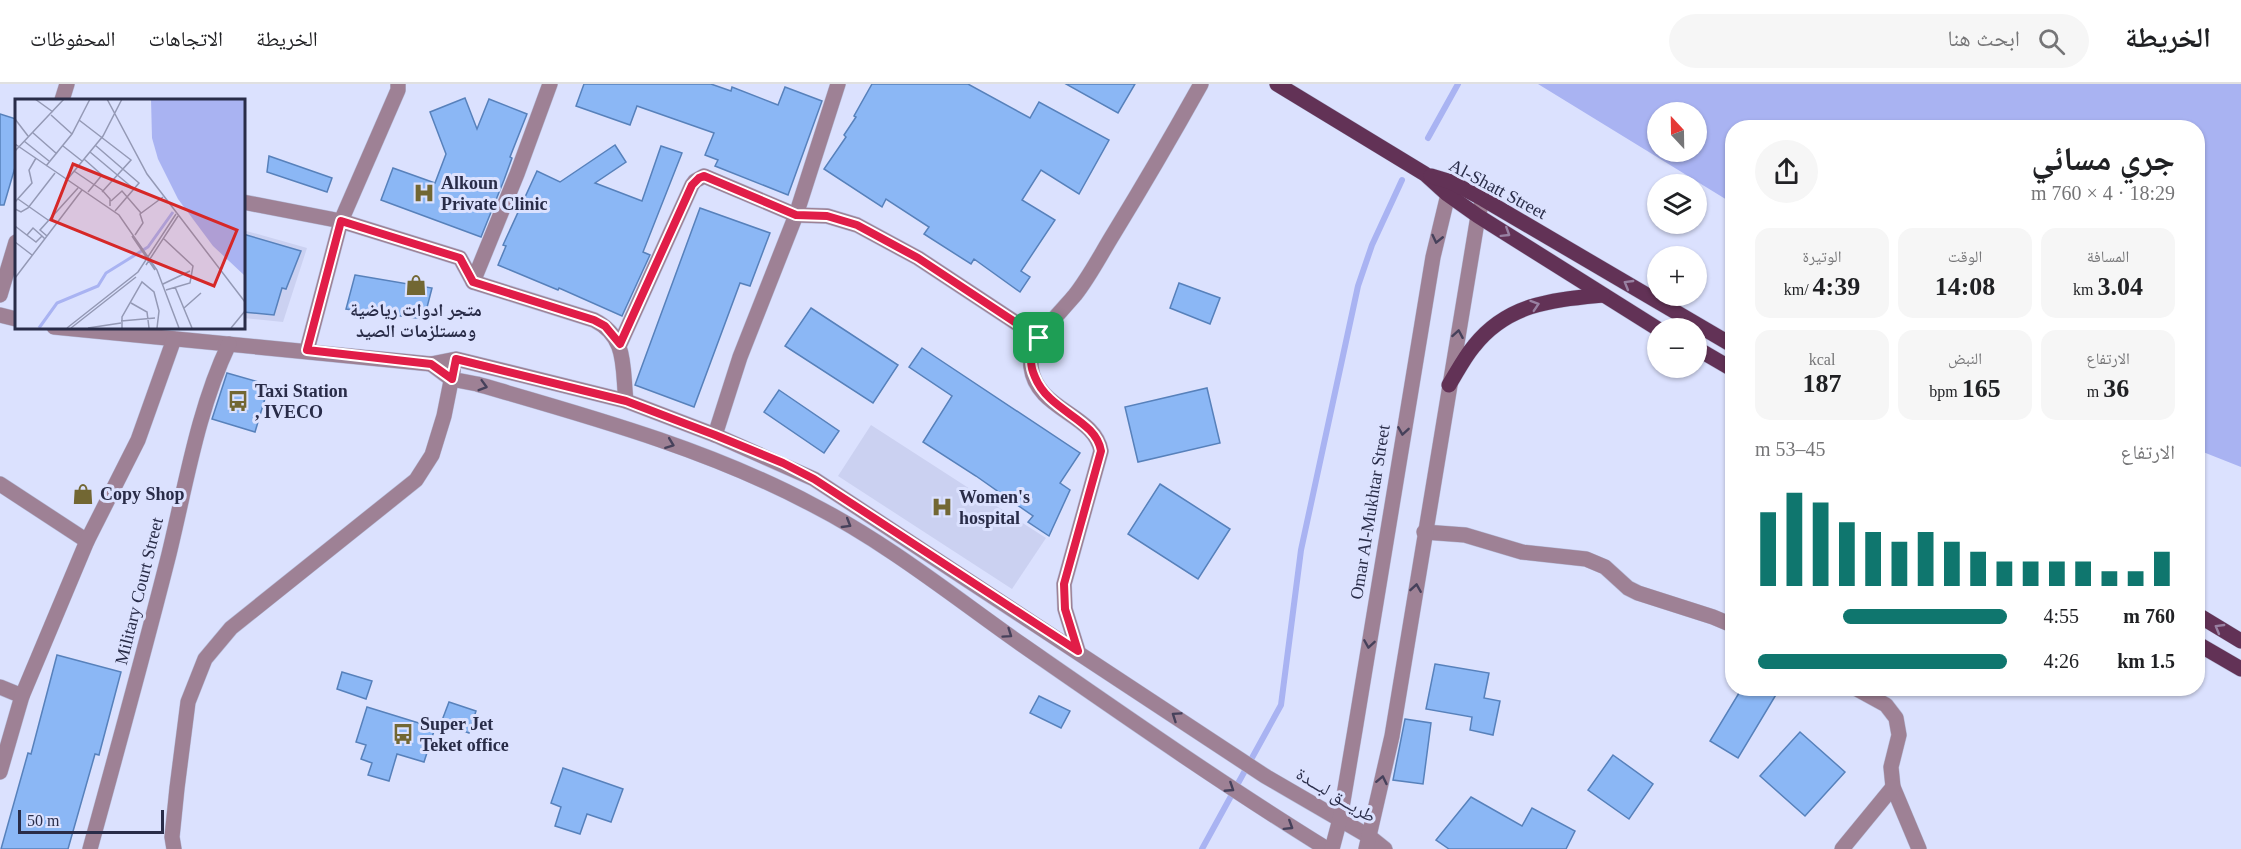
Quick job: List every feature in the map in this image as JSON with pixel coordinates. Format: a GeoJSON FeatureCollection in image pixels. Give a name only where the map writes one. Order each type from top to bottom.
{"type":"FeatureCollection","features":[{"type":"Feature","properties":{"kind":"main road","name":"Al-Shatt Street"},"geometry":{"type":"LineString","coordinates":[[1277,84],[1449,188],[1483,199],[1725,341]]}},
{"type":"Feature","properties":{"kind":"main road","name":"Al-Shatt Street"},"geometry":{"type":"LineString","coordinates":[[1449,188],[1478,216],[1647,322]]}},
{"type":"Feature","properties":{"kind":"main road"},"geometry":{"type":"LineString","coordinates":[[1449,385],[1473,346],[1497,324],[1511,315],[1530,306],[1552,300],[1603,295]]}},
{"type":"Feature","properties":{"kind":"main road"},"geometry":{"type":"LineString","coordinates":[[1707,354],[1725,365]]}},
{"type":"Feature","properties":{"kind":"main road"},"geometry":{"type":"LineString","coordinates":[[2205,619],[2241,640]]}},
{"type":"Feature","properties":{"kind":"main road"},"geometry":{"type":"LineString","coordinates":[[2205,648],[2241,669]]}},
{"type":"Feature","properties":{"kind":"street"},"geometry":{"type":"LineString","coordinates":[[62,99],[67,84]]}},
{"type":"Feature","properties":{"kind":"street"},"geometry":{"type":"LineString","coordinates":[[307,350],[341,221],[398,90],[398,84]]}},
{"type":"Feature","properties":{"kind":"street"},"geometry":{"type":"LineString","coordinates":[[473,282],[517,174],[550,84]]}},
{"type":"Feature","properties":{"kind":"street"},"geometry":{"type":"LineString","coordinates":[[1078,651],[1065,609],[1064,584],[1101,451],[1100,442],[1094,433],[1048,399],[1038,385],[1031,368],[1031,353],[1039,338],[1080,288],[1151,173],[1202,84]]}},
{"type":"Feature","properties":{"kind":"street"},"geometry":{"type":"LineString","coordinates":[[715,435],[740,357],[796,215],[836,85]]}},
{"type":"Feature","properties":{"kind":"street"},"geometry":{"type":"LineString","coordinates":[[626,401],[620,344],[692,185],[699,178],[709,177],[796,215],[827,216],[857,225],[918,258],[1039,338]]}},
{"type":"Feature","properties":{"kind":"street","name":"Omar Al-Mukhtar Street"},"geometry":{"type":"LineString","coordinates":[[1332,849],[1340,819],[1432,257],[1449,188]]}},
{"type":"Feature","properties":{"kind":"street"},"geometry":{"type":"LineString","coordinates":[[1368,843],[1392,736],[1424,532],[1478,216],[1483,199]]}},
{"type":"Feature","properties":{"kind":"street"},"geometry":{"type":"LineString","coordinates":[[244,202],[341,221],[460,258],[473,282],[594,320],[605,326],[620,344]]}},
{"type":"Feature","properties":{"kind":"street"},"geometry":{"type":"LineString","coordinates":[[0,296],[15,245]]}},
{"type":"Feature","properties":{"kind":"street"},"geometry":{"type":"LineString","coordinates":[[0,315],[15,319]]}},
{"type":"Feature","properties":{"kind":"street"},"geometry":{"type":"LineString","coordinates":[[66,328],[431,364],[456,359],[444,416],[432,455],[416,480],[231,628],[205,659],[188,702],[172,837],[174,849]]}},
{"type":"Feature","properties":{"kind":"street"},"geometry":{"type":"LineString","coordinates":[[0,772],[22,696],[87,541],[138,440],[174,339]]}},
{"type":"Feature","properties":{"kind":"street","name":"Military Court Street"},"geometry":{"type":"LineString","coordinates":[[90,849],[152,620],[206,405],[216,372],[229,345]]}},
{"type":"Feature","properties":{"kind":"street","name":"طريـــق لبـــدة"},"geometry":{"type":"LineString","coordinates":[[456,359],[626,401],[715,435],[814,479],[1265,776],[1340,819],[1368,843],[1385,849]]}},
{"type":"Feature","properties":{"kind":"street"},"geometry":{"type":"LineString","coordinates":[[431,364],[452,379],[477,384],[631,429],[715,461],[812,504],[894,554],[1208,773],[1327,849]]}},
{"type":"Feature","properties":{"kind":"street"},"geometry":{"type":"LineString","coordinates":[[0,484],[87,541]]}},
{"type":"Feature","properties":{"kind":"street"},"geometry":{"type":"LineString","coordinates":[[1424,532],[1465,535],[1522,552],[1586,559],[1605,567],[1628,588],[1638,593],[1725,622]]}},
{"type":"Feature","properties":{"kind":"street"},"geometry":{"type":"LineString","coordinates":[[0,687],[22,696]]}},
{"type":"Feature","properties":{"kind":"street"},"geometry":{"type":"LineString","coordinates":[[1870,696],[1886,705],[1896,718],[1899,735],[1891,766],[1893,787],[1919,849]]}},
{"type":"Feature","properties":{"kind":"street"},"geometry":{"type":"LineString","coordinates":[[1842,849],[1893,787]]}},
{"type":"Feature","properties":{"kind":"shaded area"},"geometry":{"type":"Polygon","coordinates":[[[244,230],[307,248],[283,322],[244,318],[244,230]]]}},
{"type":"Feature","properties":{"kind":"shaded area","name":"Women's hospital"},"geometry":{"type":"Polygon","coordinates":[[[871,425],[1046,538],[1012,589],[838,476],[871,425]]]}},
{"type":"Feature","properties":{"kind":"water"},"geometry":{"type":"Polygon","coordinates":[[[1538,84],[2241,84],[2241,467],[2205,453],[2205,120],[1725,120],[1725,199],[1707,188],[1707,174],[1685,174],[1665,162],[1707,162],[1707,102],[1647,102],[1647,151],[1538,84]]]}},
{"type":"Feature","properties":{"kind":"building"},"geometry":{"type":"Polygon","coordinates":[[[584,84],[711,84],[731,91],[732,87],[778,105],[785,87],[822,101],[788,195],[715,166],[718,160],[705,155],[714,133],[637,106],[630,125],[576,106],[584,84]]]}},
{"type":"Feature","properties":{"kind":"building"},"geometry":{"type":"Polygon","coordinates":[[[872,84],[968,84],[1030,118],[1039,102],[1109,140],[1079,194],[1041,170],[1022,200],[1055,220],[1021,271],[1030,277],[1020,292],[974,259],[971,264],[924,234],[929,227],[886,199],[882,207],[824,169],[846,137],[844,135],[856,117],[854,116],[872,84]]]}},
{"type":"Feature","properties":{"kind":"building"},"geometry":{"type":"Polygon","coordinates":[[[1066,84],[1135,84],[1118,113],[1066,84]]]}},
{"type":"Feature","properties":{"kind":"building"},"geometry":{"type":"Polygon","coordinates":[[[465,98],[477,129],[489,99],[527,114],[481,237],[381,200],[393,168],[435,183],[446,154],[430,112],[465,98]]]}},
{"type":"Feature","properties":{"kind":"building"},"geometry":{"type":"Polygon","coordinates":[[[0,114],[15,119],[15,167],[4,205],[0,205],[0,114]]]}},
{"type":"Feature","properties":{"kind":"building"},"geometry":{"type":"Polygon","coordinates":[[[615,145],[626,162],[595,183],[642,201],[661,146],[682,153],[643,252],[650,255],[622,316],[559,288],[558,290],[498,265],[506,246],[503,245],[537,171],[560,182],[615,145]]]}},
{"type":"Feature","properties":{"kind":"building"},"geometry":{"type":"Polygon","coordinates":[[[269,156],[332,178],[327,192],[267,172],[269,156]]]}},
{"type":"Feature","properties":{"kind":"building"},"geometry":{"type":"Polygon","coordinates":[[[700,208],[770,233],[750,286],[740,283],[694,407],[635,385],[700,208]]]}},
{"type":"Feature","properties":{"kind":"building"},"geometry":{"type":"Polygon","coordinates":[[[244,234],[301,251],[286,289],[282,288],[274,315],[244,312],[244,234]]]}},
{"type":"Feature","properties":{"kind":"building"},"geometry":{"type":"Polygon","coordinates":[[[355,275],[432,288],[424,319],[346,309],[355,275]]]}},
{"type":"Feature","properties":{"kind":"building"},"geometry":{"type":"Polygon","coordinates":[[[1179,283],[1220,298],[1210,324],[1170,308],[1179,283]]]}},
{"type":"Feature","properties":{"kind":"building"},"geometry":{"type":"Polygon","coordinates":[[[811,308],[898,365],[873,403],[785,346],[811,308]]]}},
{"type":"Feature","properties":{"kind":"building"},"geometry":{"type":"Polygon","coordinates":[[[922,348],[1080,453],[1060,483],[1070,490],[1049,536],[1028,522],[1033,516],[923,442],[952,396],[909,367],[922,348]]]}},
{"type":"Feature","properties":{"kind":"building","name":"Taxi Station , IVECO"},"geometry":{"type":"Polygon","coordinates":[[[227,373],[269,385],[255,432],[212,419],[227,373]]]}},
{"type":"Feature","properties":{"kind":"building"},"geometry":{"type":"Polygon","coordinates":[[[1207,388],[1220,443],[1138,462],[1125,407],[1207,388]]]}},
{"type":"Feature","properties":{"kind":"building"},"geometry":{"type":"Polygon","coordinates":[[[779,390],[839,431],[824,453],[764,412],[779,390]]]}},
{"type":"Feature","properties":{"kind":"building"},"geometry":{"type":"Polygon","coordinates":[[[1160,484],[1230,529],[1198,579],[1128,534],[1160,484]]]}},
{"type":"Feature","properties":{"kind":"building"},"geometry":{"type":"Polygon","coordinates":[[[57,655],[121,672],[99,755],[95,754],[68,849],[1,849],[28,753],[31,754],[57,655]]]}},
{"type":"Feature","properties":{"kind":"building"},"geometry":{"type":"Polygon","coordinates":[[[1435,664],[1489,673],[1484,698],[1500,701],[1493,735],[1470,730],[1472,717],[1426,709],[1435,664]]]}},
{"type":"Feature","properties":{"kind":"building"},"geometry":{"type":"Polygon","coordinates":[[[342,672],[372,681],[366,699],[337,689],[342,672]]]}},
{"type":"Feature","properties":{"kind":"building"},"geometry":{"type":"Polygon","coordinates":[[[1039,696],[1070,711],[1061,728],[1030,713],[1039,696]]]}},
{"type":"Feature","properties":{"kind":"building"},"geometry":{"type":"Polygon","coordinates":[[[1737,696],[1775,696],[1738,758],[1710,741],[1737,696]]]}},
{"type":"Feature","properties":{"kind":"building"},"geometry":{"type":"Polygon","coordinates":[[[449,702],[476,711],[469,733],[441,723],[449,702]]]}},
{"type":"Feature","properties":{"kind":"building"},"geometry":{"type":"Polygon","coordinates":[[[367,707],[435,728],[424,762],[397,754],[389,781],[368,775],[372,763],[361,759],[366,745],[356,742],[367,707]]]}},
{"type":"Feature","properties":{"kind":"building"},"geometry":{"type":"Polygon","coordinates":[[[1405,719],[1431,723],[1423,784],[1393,780],[1405,719]]]}},
{"type":"Feature","properties":{"kind":"building"},"geometry":{"type":"Polygon","coordinates":[[[1800,732],[1845,772],[1805,816],[1760,776],[1800,732]]]}},
{"type":"Feature","properties":{"kind":"building"},"geometry":{"type":"Polygon","coordinates":[[[1613,755],[1653,784],[1629,819],[1588,790],[1613,755]]]}},
{"type":"Feature","properties":{"kind":"building"},"geometry":{"type":"Polygon","coordinates":[[[563,768],[623,789],[611,822],[587,814],[580,834],[555,826],[561,807],[551,803],[563,768]]]}},
{"type":"Feature","properties":{"kind":"building"},"geometry":{"type":"Polygon","coordinates":[[[1471,797],[1522,826],[1532,808],[1575,831],[1566,849],[1449,849],[1436,840],[1471,797]]]}},
{"type":"Feature","properties":{"kind":"waterway"},"geometry":{"type":"LineString","coordinates":[[1428,138],[1458,84]]}},
{"type":"Feature","properties":{"kind":"waterway"},"geometry":{"type":"LineString","coordinates":[[1202,849],[1281,705],[1301,550],[1358,286],[1372,245],[1402,180]]}},
{"type":"Feature","properties":{"kind":"place","name":"Alkoun Private Clinic"},"geometry":{"type":"Point","coordinates":[424,193]}},
{"type":"Feature","properties":{"kind":"place","name":"متجر ادوات رياضية ومستلزمات الصيد"},"geometry":{"type":"Point","coordinates":[416,285]}},
{"type":"Feature","properties":{"kind":"place","name":"Taxi Station , IVECO"},"geometry":{"type":"Point","coordinates":[238,401]}},
{"type":"Feature","properties":{"kind":"place","name":"Copy Shop"},"geometry":{"type":"Point","coordinates":[83,494]}},
{"type":"Feature","properties":{"kind":"place","name":"Women's hospital"},"geometry":{"type":"Point","coordinates":[942,507]}},
{"type":"Feature","properties":{"kind":"place","name":"Super Jet Teket office"},"geometry":{"type":"Point","coordinates":[403,734]}},
{"type":"Feature","properties":{"kind":"route"},"geometry":{"type":"LineString","coordinates":[[704,176],[796,215],[827,216],[857,225],[918,258],[1039,338],[1031,353],[1031,368],[1038,385],[1048,399],[1094,433],[1100,442],[1101,451],[1064,584],[1065,609],[1078,651],[814,479],[783,463],[715,435],[626,401],[456,359],[452,379],[431,364],[307,350],[341,221],[460,258],[473,282],[594,320],[605,326],[620,344],[692,185],[704,176]]}}]}
